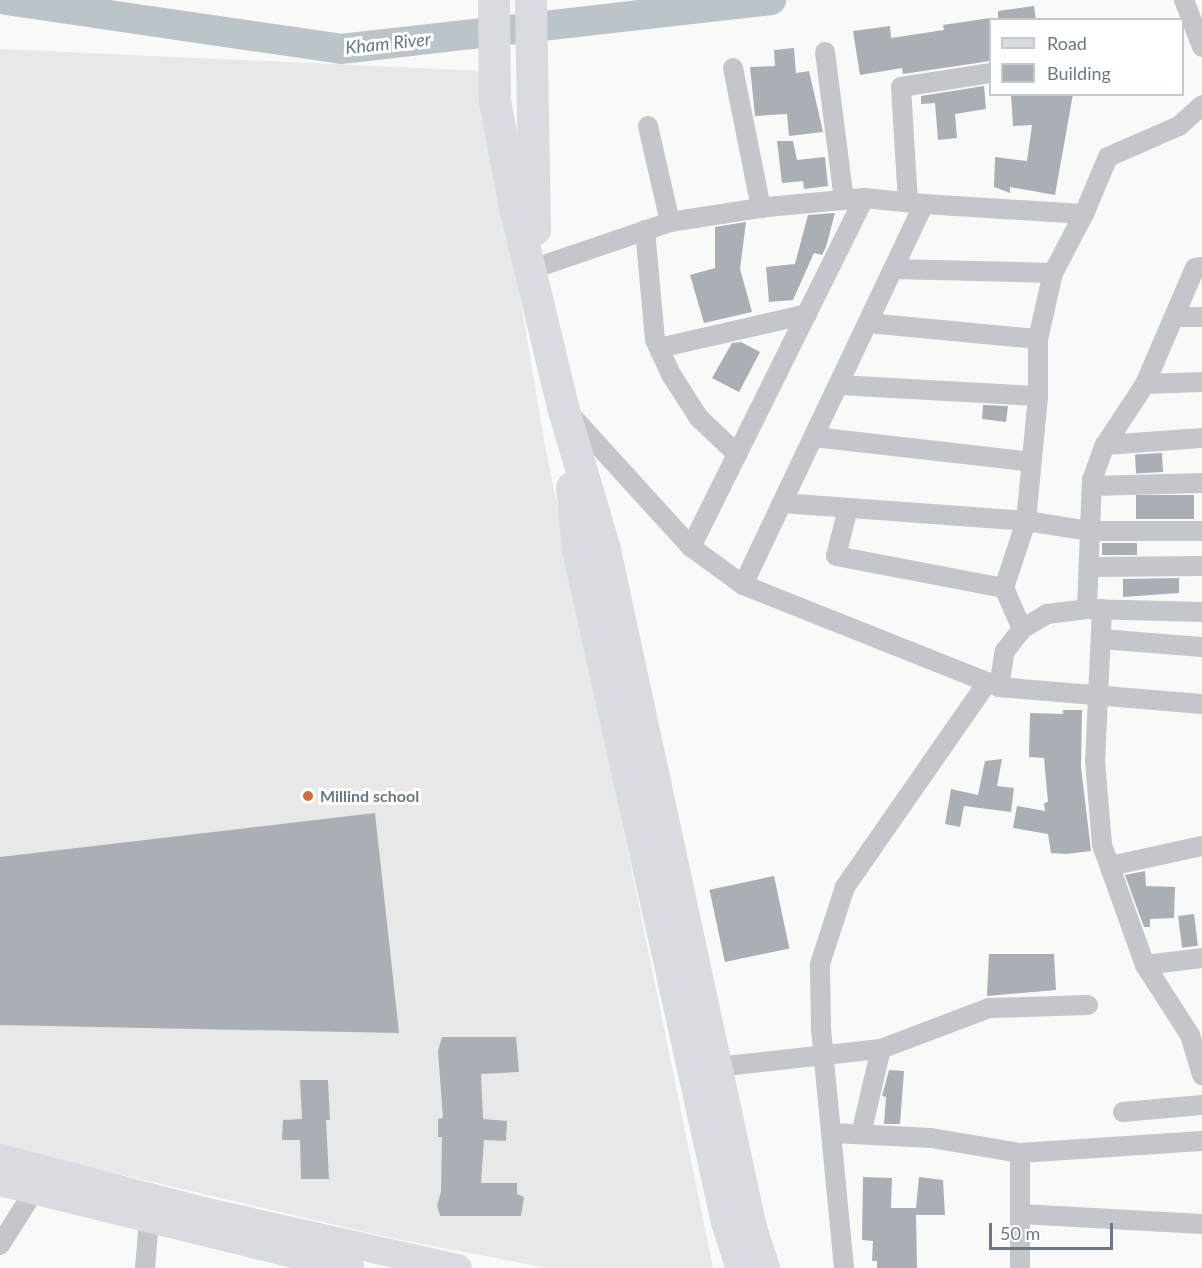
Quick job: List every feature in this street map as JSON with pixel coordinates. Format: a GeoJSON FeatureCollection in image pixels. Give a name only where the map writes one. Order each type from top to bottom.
{"type":"FeatureCollection","features":[{"type":"Feature","properties":{"kind":"main road"},"geometry":{"type":"LineString","coordinates":[[494,0],[495,94],[563,407],[605,550],[751,1228],[764,1268]]}},
{"type":"Feature","properties":{"kind":"main road"},"geometry":{"type":"LineString","coordinates":[[531,0],[536,282]]}},
{"type":"Feature","properties":{"kind":"main road"},"geometry":{"type":"LineString","coordinates":[[563,407],[578,549],[727,1222],[742,1268]]}},
{"type":"Feature","properties":{"kind":"street"},"geometry":{"type":"LineString","coordinates":[[1187,8],[1202,48]]}},
{"type":"Feature","properties":{"kind":"street"},"geometry":{"type":"LineString","coordinates":[[825,52],[844,200]]}},
{"type":"Feature","properties":{"kind":"street"},"geometry":{"type":"LineString","coordinates":[[733,68],[761,208]]}},
{"type":"Feature","properties":{"kind":"street"},"geometry":{"type":"LineString","coordinates":[[743,585],[894,269],[916,203],[901,87],[989,73]]}},
{"type":"Feature","properties":{"kind":"street"},"geometry":{"type":"LineString","coordinates":[[1022,629],[1004,588],[1026,521],[1038,396],[1038,339],[1053,273],[1084,214],[1108,157],[1179,126],[1202,105]]}},
{"type":"Feature","properties":{"kind":"street"},"geometry":{"type":"LineString","coordinates":[[648,126],[670,222]]}},
{"type":"Feature","properties":{"kind":"street"},"geometry":{"type":"LineString","coordinates":[[691,547],[864,198]]}},
{"type":"Feature","properties":{"kind":"street"},"geometry":{"type":"LineString","coordinates":[[536,282],[645,230],[670,222],[761,208],[864,198],[1084,214]]}},
{"type":"Feature","properties":{"kind":"street"},"geometry":{"type":"LineString","coordinates":[[645,230],[648,288],[659,348],[699,418],[737,454]]}},
{"type":"Feature","properties":{"kind":"street"},"geometry":{"type":"LineString","coordinates":[[1200,265],[1145,384],[1106,444],[1092,486],[1089,567],[1101,639],[1095,760],[1102,845],[1145,965],[1190,1035],[1202,1075]]}},
{"type":"Feature","properties":{"kind":"street"},"geometry":{"type":"LineString","coordinates":[[894,269],[1053,273]]}},
{"type":"Feature","properties":{"kind":"street"},"geometry":{"type":"LineString","coordinates":[[659,348],[807,314]]}},
{"type":"Feature","properties":{"kind":"street"},"geometry":{"type":"LineString","coordinates":[[1177,317],[1202,317]]}},
{"type":"Feature","properties":{"kind":"street"},"geometry":{"type":"LineString","coordinates":[[868,322],[1038,339]]}},
{"type":"Feature","properties":{"kind":"street"},"geometry":{"type":"LineString","coordinates":[[1145,384],[1202,382]]}},
{"type":"Feature","properties":{"kind":"street"},"geometry":{"type":"LineString","coordinates":[[839,385],[1038,396]]}},
{"type":"Feature","properties":{"kind":"street"},"geometry":{"type":"LineString","coordinates":[[563,407],[691,547],[743,585],[993,685],[1098,698],[1202,704]]}},
{"type":"Feature","properties":{"kind":"street"},"geometry":{"type":"LineString","coordinates":[[814,437],[1032,462]]}},
{"type":"Feature","properties":{"kind":"street"},"geometry":{"type":"LineString","coordinates":[[1106,444],[1202,438]]}},
{"type":"Feature","properties":{"kind":"street"},"geometry":{"type":"LineString","coordinates":[[1092,486],[1202,483]]}},
{"type":"Feature","properties":{"kind":"street"},"geometry":{"type":"LineString","coordinates":[[782,503],[1026,521],[1090,531],[1202,531]]}},
{"type":"Feature","properties":{"kind":"street"},"geometry":{"type":"LineString","coordinates":[[848,508],[836,556],[1004,588]]}},
{"type":"Feature","properties":{"kind":"street"},"geometry":{"type":"LineString","coordinates":[[1089,567],[1202,566]]}},
{"type":"Feature","properties":{"kind":"street"},"geometry":{"type":"LineString","coordinates":[[844,1268],[824,1054],[820,964],[845,887],[993,685],[1005,651],[1022,629],[1047,614],[1095,609],[1202,612]]}},
{"type":"Feature","properties":{"kind":"street"},"geometry":{"type":"LineString","coordinates":[[1101,639],[1202,647]]}},
{"type":"Feature","properties":{"kind":"street"},"geometry":{"type":"LineString","coordinates":[[1110,866],[1202,846]]}},
{"type":"Feature","properties":{"kind":"street"},"geometry":{"type":"LineString","coordinates":[[1145,965],[1202,958]]}},
{"type":"Feature","properties":{"kind":"street"},"geometry":{"type":"LineString","coordinates":[[717,1067],[881,1049],[989,1008],[1088,1005]]}},
{"type":"Feature","properties":{"kind":"street"},"geometry":{"type":"LineString","coordinates":[[861,1134],[881,1049]]}},
{"type":"Feature","properties":{"kind":"street"},"geometry":{"type":"LineString","coordinates":[[1123,1113],[1202,1105]]}},
{"type":"Feature","properties":{"kind":"street"},"geometry":{"type":"LineString","coordinates":[[833,1133],[931,1138],[1020,1153],[1202,1141]]}},
{"type":"Feature","properties":{"kind":"street"},"geometry":{"type":"LineString","coordinates":[[1020,1153],[1020,1268]]}},
{"type":"Feature","properties":{"kind":"street"},"geometry":{"type":"LineString","coordinates":[[0,1158],[41,1181],[149,1220],[351,1268]]}},
{"type":"Feature","properties":{"kind":"street"},"geometry":{"type":"LineString","coordinates":[[0,1245],[41,1181]]}},
{"type":"Feature","properties":{"kind":"street"},"geometry":{"type":"LineString","coordinates":[[0,1182],[41,1181],[207,1212],[458,1268]]}},
{"type":"Feature","properties":{"kind":"street"},"geometry":{"type":"LineString","coordinates":[[1021,1214],[1202,1224]]}},
{"type":"Feature","properties":{"kind":"street"},"geometry":{"type":"LineString","coordinates":[[145,1268],[149,1220]]}},
{"type":"Feature","properties":{"kind":"shaded area","name":"Millind school"},"geometry":{"type":"Polygon","coordinates":[[[0,49],[482,71],[545,446],[713,1268],[548,1268],[391,1238],[0,1146],[0,49]]]}},
{"type":"Feature","properties":{"kind":"building"},"geometry":{"type":"Polygon","coordinates":[[[1034,6],[1036,18],[998,18],[998,11],[1034,6]]]}},
{"type":"Feature","properties":{"kind":"building"},"geometry":{"type":"Polygon","coordinates":[[[989,18],[989,61],[903,74],[902,68],[860,75],[853,31],[890,26],[891,38],[944,30],[943,25],[989,18]]]}},
{"type":"Feature","properties":{"kind":"building"},"geometry":{"type":"Polygon","coordinates":[[[794,48],[796,73],[809,71],[823,132],[789,136],[787,114],[755,116],[750,67],[775,66],[774,50],[794,48]]]}},
{"type":"Feature","properties":{"kind":"building"},"geometry":{"type":"Polygon","coordinates":[[[984,86],[986,109],[955,114],[957,138],[938,140],[935,103],[921,104],[921,96],[984,86]]]}},
{"type":"Feature","properties":{"kind":"building"},"geometry":{"type":"Polygon","coordinates":[[[1011,96],[1073,96],[1055,195],[1010,187],[1010,193],[994,187],[995,157],[1027,161],[1032,125],[1013,126],[1011,96]]]}},
{"type":"Feature","properties":{"kind":"building"},"geometry":{"type":"Polygon","coordinates":[[[777,141],[793,141],[797,160],[825,157],[828,186],[804,189],[803,181],[782,183],[777,141]]]}},
{"type":"Feature","properties":{"kind":"building"},"geometry":{"type":"Polygon","coordinates":[[[835,213],[826,247],[822,255],[814,253],[793,300],[769,302],[766,267],[795,264],[808,215],[835,213]]]}},
{"type":"Feature","properties":{"kind":"building"},"geometry":{"type":"Polygon","coordinates":[[[746,222],[740,269],[752,312],[704,323],[690,275],[715,268],[715,227],[746,222]]]}},
{"type":"Feature","properties":{"kind":"building"},"geometry":{"type":"Polygon","coordinates":[[[741,342],[760,352],[739,392],[712,378],[732,343],[741,342]]]}},
{"type":"Feature","properties":{"kind":"building"},"geometry":{"type":"Polygon","coordinates":[[[983,405],[1008,406],[1006,422],[982,419],[983,405]]]}},
{"type":"Feature","properties":{"kind":"building"},"geometry":{"type":"Polygon","coordinates":[[[1162,453],[1163,472],[1136,473],[1135,454],[1162,453]]]}},
{"type":"Feature","properties":{"kind":"building"},"geometry":{"type":"Polygon","coordinates":[[[1136,495],[1194,495],[1194,519],[1136,519],[1136,495]]]}},
{"type":"Feature","properties":{"kind":"building"},"geometry":{"type":"Polygon","coordinates":[[[1102,543],[1137,543],[1137,555],[1102,555],[1102,543]]]}},
{"type":"Feature","properties":{"kind":"building"},"geometry":{"type":"Polygon","coordinates":[[[1179,578],[1179,593],[1123,597],[1123,579],[1179,578]]]}},
{"type":"Feature","properties":{"kind":"building"},"geometry":{"type":"Polygon","coordinates":[[[1063,710],[1082,710],[1081,767],[1091,851],[1066,854],[1051,853],[1048,834],[1013,828],[1017,806],[1045,811],[1044,803],[1048,802],[1044,758],[1029,757],[1030,713],[1063,714],[1063,710]]]}},
{"type":"Feature","properties":{"kind":"building"},"geometry":{"type":"Polygon","coordinates":[[[1002,759],[997,786],[1014,788],[1011,812],[964,806],[960,827],[945,824],[951,789],[978,795],[985,761],[1002,759]]]}},
{"type":"Feature","properties":{"kind":"building"},"geometry":{"type":"Polygon","coordinates":[[[375,813],[399,1033],[0,1025],[0,857],[375,813]]]}},
{"type":"Feature","properties":{"kind":"building"},"geometry":{"type":"Polygon","coordinates":[[[1145,871],[1146,886],[1175,887],[1174,918],[1150,919],[1150,927],[1144,927],[1125,875],[1145,871]]]}},
{"type":"Feature","properties":{"kind":"building"},"geometry":{"type":"Polygon","coordinates":[[[774,876],[789,948],[725,962],[709,890],[774,876]]]}},
{"type":"Feature","properties":{"kind":"building"},"geometry":{"type":"Polygon","coordinates":[[[1194,914],[1198,946],[1182,948],[1178,916],[1194,914]]]}},
{"type":"Feature","properties":{"kind":"building"},"geometry":{"type":"Polygon","coordinates":[[[989,954],[1054,954],[1056,990],[987,996],[989,954]]]}},
{"type":"Feature","properties":{"kind":"building"},"geometry":{"type":"Polygon","coordinates":[[[442,1037],[516,1037],[519,1072],[481,1074],[483,1119],[507,1121],[506,1141],[484,1140],[481,1183],[517,1183],[517,1194],[524,1197],[521,1216],[440,1216],[437,1205],[441,1192],[442,1137],[438,1137],[438,1119],[443,1118],[438,1051],[442,1037]]]}},
{"type":"Feature","properties":{"kind":"building"},"geometry":{"type":"Polygon","coordinates":[[[889,1070],[904,1071],[900,1124],[884,1124],[886,1097],[882,1096],[889,1070]]]}},
{"type":"Feature","properties":{"kind":"building"},"geometry":{"type":"Polygon","coordinates":[[[300,1080],[328,1080],[330,1120],[326,1120],[329,1179],[301,1179],[300,1140],[282,1140],[283,1120],[302,1119],[300,1080]]]}},
{"type":"Feature","properties":{"kind":"building"},"geometry":{"type":"Polygon","coordinates":[[[863,1177],[892,1178],[891,1208],[916,1208],[919,1177],[943,1180],[945,1215],[916,1215],[917,1268],[877,1268],[877,1261],[872,1261],[873,1241],[862,1240],[863,1177]]]}},
{"type":"Feature","properties":{"kind":"waterway","name":"Kham River"},"geometry":{"type":"LineString","coordinates":[[6,0],[341,49],[771,0]]}},
{"type":"Feature","properties":{"kind":"place","name":"Millind school"},"geometry":{"type":"Point","coordinates":[308,796]}}]}
